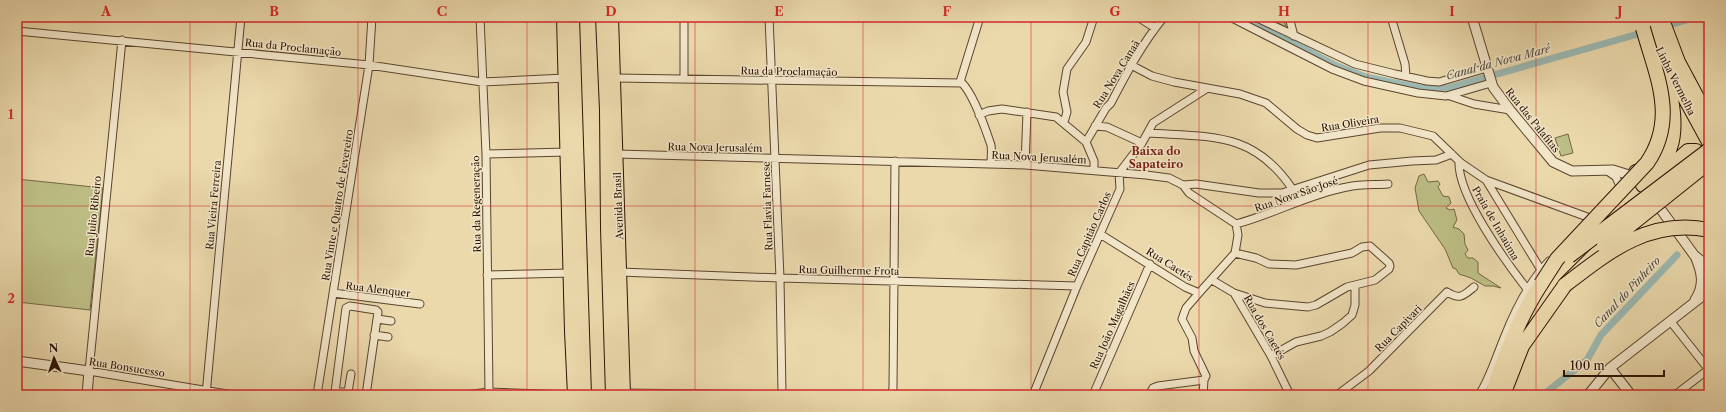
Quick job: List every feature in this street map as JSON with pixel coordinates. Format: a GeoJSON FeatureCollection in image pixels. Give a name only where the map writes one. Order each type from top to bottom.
{"type":"FeatureCollection","features":[{"type":"Feature","properties":{"kind":"highway"},"geometry":{"type":"LineString","coordinates":[[563,17],[574,395]]}},
{"type":"Feature","properties":{"kind":"highway"},"geometry":{"type":"LineString","coordinates":[[572,17],[584,395]]}},
{"type":"Feature","properties":{"kind":"highway","name":"Avenida Brasil"},"geometry":{"type":"LineString","coordinates":[[603,17],[607,110],[611,347],[619,394]]}},
{"type":"Feature","properties":{"kind":"highway","name":"Avenida Brasil"},"geometry":{"type":"LineString","coordinates":[[612,17],[620,272],[619,394]]}},
{"type":"Feature","properties":{"kind":"highway"},"geometry":{"type":"LineString","coordinates":[[1498,393],[1516,343],[1525,309],[1541,277],[1653,155],[1664,120],[1653,23]]}},
{"type":"Feature","properties":{"kind":"highway","name":"Linha Vermelha"},"geometry":{"type":"LineString","coordinates":[[1653,23],[1660,52],[1709,142]]}},
{"type":"Feature","properties":{"kind":"highway","name":"Linha Vermelha"},"geometry":{"type":"LineString","coordinates":[[1653,23],[1678,62],[1709,120]]}},
{"type":"Feature","properties":{"kind":"highway"},"geometry":{"type":"LineString","coordinates":[[1624,179],[1661,162],[1667,154],[1673,136],[1674,123],[1672,102],[1660,52]]}},
{"type":"Feature","properties":{"kind":"highway"},"geometry":{"type":"LineString","coordinates":[[1541,277],[1709,150]]}},
{"type":"Feature","properties":{"kind":"highway"},"geometry":{"type":"LineString","coordinates":[[1644,187],[1657,179],[1688,151],[1696,151],[1709,166]]}},
{"type":"Feature","properties":{"kind":"highway"},"geometry":{"type":"LineString","coordinates":[[1516,343],[1565,285],[1604,246],[1709,162]]}},
{"type":"Feature","properties":{"kind":"highway"},"geometry":{"type":"LineString","coordinates":[[1565,285],[1604,255],[1636,238],[1668,229],[1693,228],[1709,230]]}},
{"type":"Feature","properties":{"kind":"highway"},"geometry":{"type":"LineString","coordinates":[[574,395],[578,378],[577,319],[580,298]]}},
{"type":"Feature","properties":{"kind":"street","name":"Rua Vieira Ferreira"},"geometry":{"type":"LineString","coordinates":[[206,393],[241,17]]}},
{"type":"Feature","properties":{"kind":"street","name":"Rua Vinte e Quatro de Fevereiro"},"geometry":{"type":"LineString","coordinates":[[317,395],[369,65],[372,17]]}},
{"type":"Feature","properties":{"kind":"street","name":"Rua da Regeneração"},"geometry":{"type":"LineString","coordinates":[[480,17],[486,154],[489,392]]}},
{"type":"Feature","properties":{"kind":"street"},"geometry":{"type":"LineString","coordinates":[[684,17],[684,79]]}},
{"type":"Feature","properties":{"kind":"street","name":"Rua Flavia Farnese"},"geometry":{"type":"LineString","coordinates":[[769,17],[780,278],[781,395]]}},
{"type":"Feature","properties":{"kind":"street"},"geometry":{"type":"LineString","coordinates":[[980,17],[961,82],[969,93],[979,115],[991,147],[992,164]]}},
{"type":"Feature","properties":{"kind":"street"},"geometry":{"type":"LineString","coordinates":[[1064,122],[1066,112],[1063,92],[1068,69],[1086,42],[1094,17]]}},
{"type":"Feature","properties":{"kind":"street"},"geometry":{"type":"LineString","coordinates":[[1138,17],[1154,28]]}},
{"type":"Feature","properties":{"kind":"street","name":"Rua Nova Canaã"},"geometry":{"type":"LineString","coordinates":[[1086,142],[1154,28],[1164,17]]}},
{"type":"Feature","properties":{"kind":"street"},"geometry":{"type":"LineString","coordinates":[[1230,17],[1332,69],[1364,80],[1418,93],[1450,96],[1474,104],[1510,110]]}},
{"type":"Feature","properties":{"kind":"street"},"geometry":{"type":"LineString","coordinates":[[1255,17],[1355,64],[1439,82],[1489,75]]}},
{"type":"Feature","properties":{"kind":"street"},"geometry":{"type":"LineString","coordinates":[[1289,17],[1294,36]]}},
{"type":"Feature","properties":{"kind":"street"},"geometry":{"type":"LineString","coordinates":[[1391,17],[1405,64],[1406,76]]}},
{"type":"Feature","properties":{"kind":"street","name":"Rua das Palafitas"},"geometry":{"type":"LineString","coordinates":[[1472,17],[1489,75],[1510,110],[1557,164],[1572,171],[1606,170],[1624,179]]}},
{"type":"Feature","properties":{"kind":"street","name":"Rua da Proclamação"},"geometry":{"type":"LineString","coordinates":[[17,31],[238,51],[369,65],[482,82],[565,78]]}},
{"type":"Feature","properties":{"kind":"street","name":"Rua Julio Ribeiro"},"geometry":{"type":"LineString","coordinates":[[86,395],[122,40]]}},
{"type":"Feature","properties":{"kind":"street","name":"Rua Oliveira"},"geometry":{"type":"LineString","coordinates":[[1131,65],[1152,76],[1206,89],[1240,94],[1266,103],[1297,129],[1313,137],[1327,138],[1359,130],[1380,128],[1400,128],[1433,136],[1459,161],[1486,180],[1590,218]]}},
{"type":"Feature","properties":{"kind":"street"},"geometry":{"type":"LineString","coordinates":[[1450,96],[1489,75]]}},
{"type":"Feature","properties":{"kind":"street","name":"Rua da Proclamação"},"geometry":{"type":"LineString","coordinates":[[615,78],[961,82]]}},
{"type":"Feature","properties":{"kind":"street"},"geometry":{"type":"LineString","coordinates":[[1120,173],[1156,121],[1206,89]]}},
{"type":"Feature","properties":{"kind":"street"},"geometry":{"type":"LineString","coordinates":[[979,115],[988,111],[1002,109],[1056,117],[1064,122],[1086,142],[1094,161],[1094,170]]}},
{"type":"Feature","properties":{"kind":"street"},"geometry":{"type":"LineString","coordinates":[[1025,165],[1026,112]]}},
{"type":"Feature","properties":{"kind":"street"},"geometry":{"type":"LineString","coordinates":[[1095,126],[1108,127],[1142,143]]}},
{"type":"Feature","properties":{"kind":"street"},"geometry":{"type":"LineString","coordinates":[[1148,133],[1206,136],[1232,140],[1263,156],[1293,190]]}},
{"type":"Feature","properties":{"kind":"street"},"geometry":{"type":"LineString","coordinates":[[486,154],[567,152]]}},
{"type":"Feature","properties":{"kind":"street","name":"Rua Nova Jerusalém"},"geometry":{"type":"LineString","coordinates":[[617,154],[1025,165],[1094,170],[1169,178],[1183,185],[1196,184],[1274,194],[1293,190],[1370,165],[1436,160],[1452,154]]}},
{"type":"Feature","properties":{"kind":"street"},"geometry":{"type":"LineString","coordinates":[[891,395],[893,388],[895,281],[895,161]]}},
{"type":"Feature","properties":{"kind":"street","name":"Praia de Inhaúma"},"geometry":{"type":"LineString","coordinates":[[1459,161],[1459,173],[1472,205],[1510,267],[1527,289]]}},
{"type":"Feature","properties":{"kind":"street","name":"Rua Capitão Carlos"},"geometry":{"type":"LineString","coordinates":[[1033,395],[1077,286],[1120,189],[1120,173]]}},
{"type":"Feature","properties":{"kind":"street"},"geometry":{"type":"LineString","coordinates":[[1624,179],[1644,187]]}},
{"type":"Feature","properties":{"kind":"street"},"geometry":{"type":"LineString","coordinates":[[1624,179],[1625,182],[1634,182],[1644,187],[1694,255],[1709,267]]}},
{"type":"Feature","properties":{"kind":"street"},"geometry":{"type":"LineString","coordinates":[[1479,395],[1490,374],[1509,324],[1527,289],[1541,277],[1624,179]]}},
{"type":"Feature","properties":{"kind":"street"},"geometry":{"type":"LineString","coordinates":[[1486,180],[1541,277]]}},
{"type":"Feature","properties":{"kind":"street","name":"Rua Nova São José"},"geometry":{"type":"LineString","coordinates":[[1236,224],[1253,220],[1274,210],[1336,189],[1362,185],[1388,184]]}},
{"type":"Feature","properties":{"kind":"street"},"geometry":{"type":"LineString","coordinates":[[1183,185],[1189,193],[1236,224],[1238,235],[1235,253],[1256,258],[1269,264],[1296,264],[1352,253],[1362,247],[1370,246],[1389,263],[1390,266],[1389,270],[1376,280],[1347,287],[1316,305],[1308,307],[1265,303],[1234,293]]}},
{"type":"Feature","properties":{"kind":"street","name":"Rua Caetés"},"geometry":{"type":"LineString","coordinates":[[1100,234],[1185,287],[1199,293],[1235,253]]}},
{"type":"Feature","properties":{"kind":"street"},"geometry":{"type":"LineString","coordinates":[[1694,255],[1702,276],[1709,283]]}},
{"type":"Feature","properties":{"kind":"street","name":"Rua João Magalhães"},"geometry":{"type":"LineString","coordinates":[[1093,395],[1150,264]]}},
{"type":"Feature","properties":{"kind":"street","name":"Rua Guilherme Frota"},"geometry":{"type":"LineString","coordinates":[[620,272],[1077,286]]}},
{"type":"Feature","properties":{"kind":"street"},"geometry":{"type":"LineString","coordinates":[[487,275],[570,273]]}},
{"type":"Feature","properties":{"kind":"street"},"geometry":{"type":"LineString","coordinates":[[1693,304],[1701,290],[1702,276]]}},
{"type":"Feature","properties":{"kind":"street","name":"Rua dos Caetés"},"geometry":{"type":"LineString","coordinates":[[1212,280],[1234,293],[1271,356],[1290,395]]}},
{"type":"Feature","properties":{"kind":"street"},"geometry":{"type":"LineString","coordinates":[[1271,356],[1296,342],[1321,336],[1330,332],[1343,323],[1352,315],[1355,305],[1355,286]]}},
{"type":"Feature","properties":{"kind":"street","name":"Rua Capivari"},"geometry":{"type":"LineString","coordinates":[[1337,395],[1369,371],[1447,292],[1454,296],[1461,297],[1474,287]]}},
{"type":"Feature","properties":{"kind":"street"},"geometry":{"type":"LineString","coordinates":[[1588,395],[1610,368],[1708,292]]}},
{"type":"Feature","properties":{"kind":"street","name":"Rua Alenquer"},"geometry":{"type":"LineString","coordinates":[[333,293],[420,304]]}},
{"type":"Feature","properties":{"kind":"street"},"geometry":{"type":"LineString","coordinates":[[1199,293],[1186,308],[1182,319],[1192,338],[1194,351],[1206,376],[1204,380],[1203,395]]}},
{"type":"Feature","properties":{"kind":"street"},"geometry":{"type":"LineString","coordinates":[[351,374],[348,392],[335,392],[346,308],[350,306],[376,310],[378,312],[366,395]]}},
{"type":"Feature","properties":{"kind":"street"},"geometry":{"type":"LineString","coordinates":[[377,319],[391,321]]}},
{"type":"Feature","properties":{"kind":"street"},"geometry":{"type":"LineString","coordinates":[[1671,322],[1709,369],[1675,395]]}},
{"type":"Feature","properties":{"kind":"street"},"geometry":{"type":"LineString","coordinates":[[374,335],[388,337]]}},
{"type":"Feature","properties":{"kind":"street","name":"Rua Bonsucesso"},"geometry":{"type":"LineString","coordinates":[[17,361],[206,393],[233,395]]}},
{"type":"Feature","properties":{"kind":"street"},"geometry":{"type":"LineString","coordinates":[[1610,368],[1631,395]]}},
{"type":"Feature","properties":{"kind":"street"},"geometry":{"type":"LineString","coordinates":[[1149,395],[1153,388],[1158,386],[1204,380]]}},
{"type":"Feature","properties":{"kind":"street"},"geometry":{"type":"LineString","coordinates":[[464,395],[489,392],[570,395]]}},
{"type":"Feature","properties":{"kind":"street"},"geometry":{"type":"LineString","coordinates":[[619,394],[781,395]]}},
{"type":"Feature","properties":{"kind":"green space"},"geometry":{"type":"Polygon","coordinates":[[[1264,17],[1283,17],[1286,27],[1264,17]]]}},
{"type":"Feature","properties":{"kind":"green space"},"geometry":{"type":"Polygon","coordinates":[[[1568,134],[1573,153],[1561,156],[1555,138],[1568,134]]]}},
{"type":"Feature","properties":{"kind":"green space"},"geometry":{"type":"Polygon","coordinates":[[[1424,174],[1428,182],[1438,181],[1440,184],[1438,187],[1443,196],[1449,197],[1451,203],[1446,208],[1450,210],[1454,209],[1457,220],[1453,227],[1459,229],[1464,234],[1465,244],[1468,250],[1465,254],[1468,258],[1473,258],[1478,262],[1478,273],[1501,288],[1485,286],[1471,278],[1459,274],[1456,269],[1453,268],[1445,249],[1419,211],[1415,188],[1419,176],[1424,174]]]}},
{"type":"Feature","properties":{"kind":"green space"},"geometry":{"type":"Polygon","coordinates":[[[17,179],[103,188],[90,310],[17,302],[17,179]]]}},
{"type":"Feature","properties":{"kind":"water"},"geometry":{"type":"Polygon","coordinates":[[[1704,17],[1709,17],[1709,63],[1704,17]]]}},
{"type":"Feature","properties":{"kind":"waterway","name":"Canal da Nova Maré"},"geometry":{"type":"LineString","coordinates":[[1242,17],[1337,66],[1366,77],[1420,88],[1448,88],[1645,32]]}},
{"type":"Feature","properties":{"kind":"waterway","name":"Canal da Nova Maré"},"geometry":{"type":"LineString","coordinates":[[1663,27],[1696,17]]}},
{"type":"Feature","properties":{"kind":"waterway","name":"Canal do Pinheiro"},"geometry":{"type":"LineString","coordinates":[[1543,395],[1587,360],[1601,335],[1677,255]]}},
{"type":"Feature","properties":{"kind":"district","name":"Baixa do Sapateiro"},"geometry":{"type":"Point","coordinates":[1156,157]}}]}
